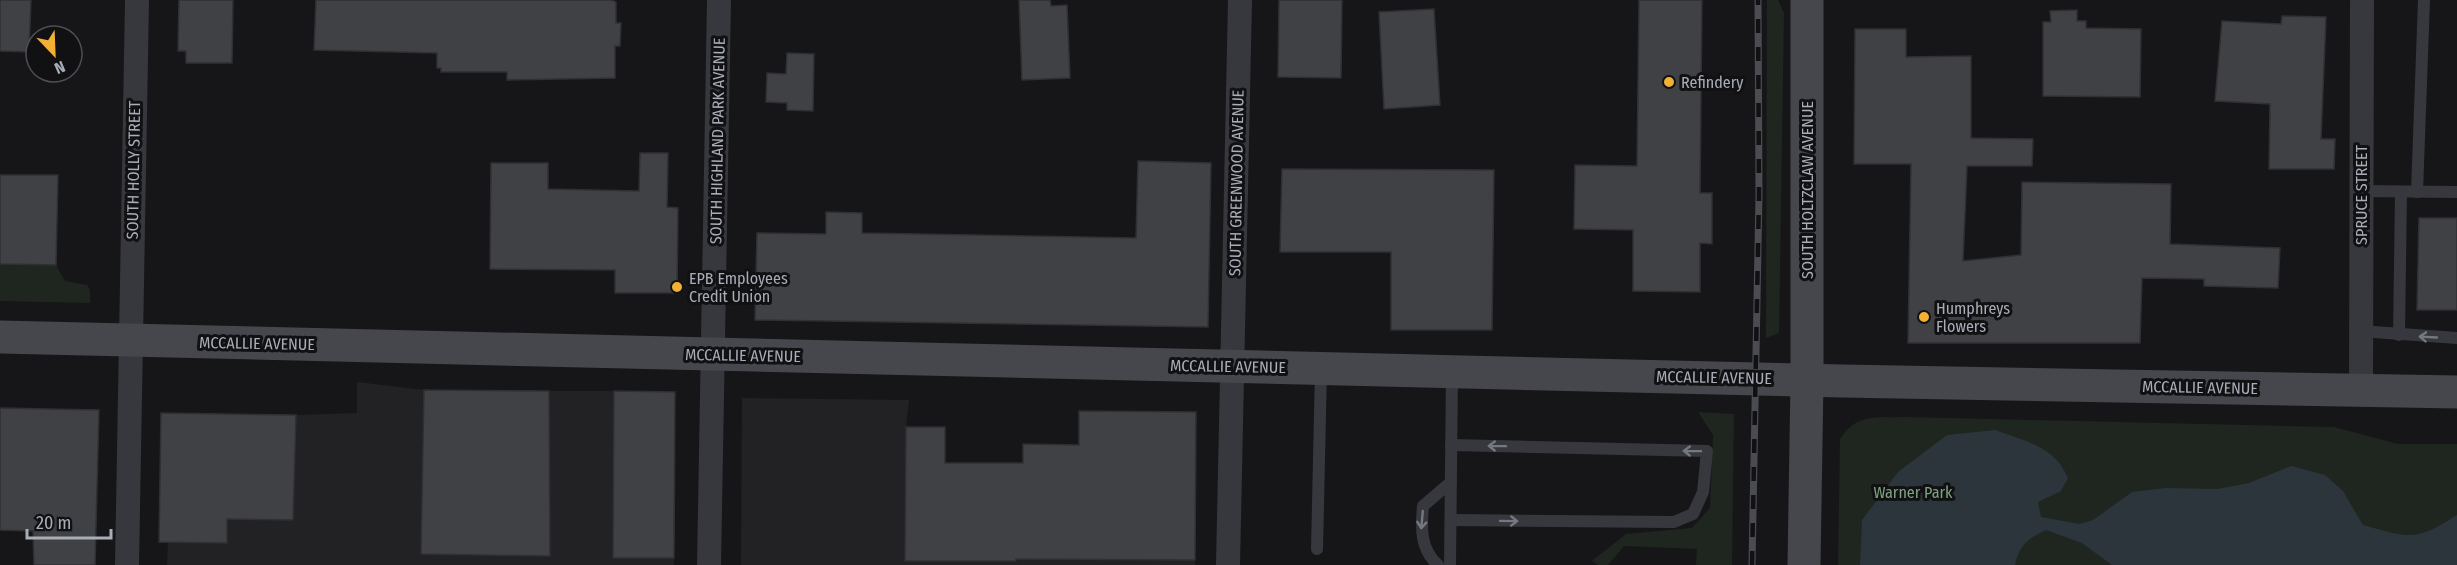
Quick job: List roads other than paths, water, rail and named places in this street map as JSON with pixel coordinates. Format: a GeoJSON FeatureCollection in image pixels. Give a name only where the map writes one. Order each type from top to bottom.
{"type":"FeatureCollection","features":[{"type":"Feature","properties":{"kind":"main road","name":"SOUTH HOLTZCLAW AVENUE"},"geometry":{"type":"LineString","coordinates":[[1804,565],[1807,380],[1807,0]]}},
{"type":"Feature","properties":{"kind":"main road","name":"MCCALLIE AVENUE"},"geometry":{"type":"LineString","coordinates":[[0,337],[1807,380],[2457,392]]}},
{"type":"Feature","properties":{"kind":"street","name":"SOUTH HOLLY STREET"},"geometry":{"type":"LineString","coordinates":[[127,565],[137,0]]}},
{"type":"Feature","properties":{"kind":"street","name":"SOUTH HIGHLAND PARK AVENUE"},"geometry":{"type":"LineString","coordinates":[[709,565],[719,0]]}},
{"type":"Feature","properties":{"kind":"street","name":"SOUTH GREENWOOD AVENUE"},"geometry":{"type":"LineString","coordinates":[[1228,565],[1240,0]]}},
{"type":"Feature","properties":{"kind":"street","name":"SPRUCE STREET"},"geometry":{"type":"LineString","coordinates":[[2361,390],[2362,0]]}},
{"type":"Feature","properties":{"kind":"lane"},"geometry":{"type":"LineString","coordinates":[[2417,192],[2424,0]]}},
{"type":"Feature","properties":{"kind":"lane"},"geometry":{"type":"LineString","coordinates":[[2361,191],[2457,192]]}},
{"type":"Feature","properties":{"kind":"lane"},"geometry":{"type":"LineString","coordinates":[[2398,335],[2401,192]]}},
{"type":"Feature","properties":{"kind":"lane"},"geometry":{"type":"LineString","coordinates":[[2360,331],[2457,339]]}},
{"type":"Feature","properties":{"kind":"lane"},"geometry":{"type":"LineString","coordinates":[[1317,549],[1321,368]]}},
{"type":"Feature","properties":{"kind":"lane"},"geometry":{"type":"LineString","coordinates":[[1450,565],[1452,371]]}},
{"type":"Feature","properties":{"kind":"lane"},"geometry":{"type":"LineString","coordinates":[[1451,445],[1707,451],[1703,492],[1693,514],[1674,522],[1451,520]]}},
{"type":"Feature","properties":{"kind":"lane"},"geometry":{"type":"LineString","coordinates":[[1438,565],[1430,558],[1421,533],[1423,506],[1451,482]]}},
{"type":"Feature","properties":{"kind":"railway"},"geometry":{"type":"LineString","coordinates":[[1752,565],[1759,195],[1758,0]]}},
{"type":"Feature","properties":{"kind":"place","name":"Refindery"},"geometry":{"type":"Point","coordinates":[1669,82]}},
{"type":"Feature","properties":{"kind":"place","name":"EPB Employees Credit Union"},"geometry":{"type":"Point","coordinates":[677,287]}},
{"type":"Feature","properties":{"kind":"place","name":"Humphreys Flowers"},"geometry":{"type":"Point","coordinates":[1924,317]}},
{"type":"Feature","properties":{"kind":"park label","name":"Warner Park"},"geometry":{"type":"Point","coordinates":[1913,492]}}]}
